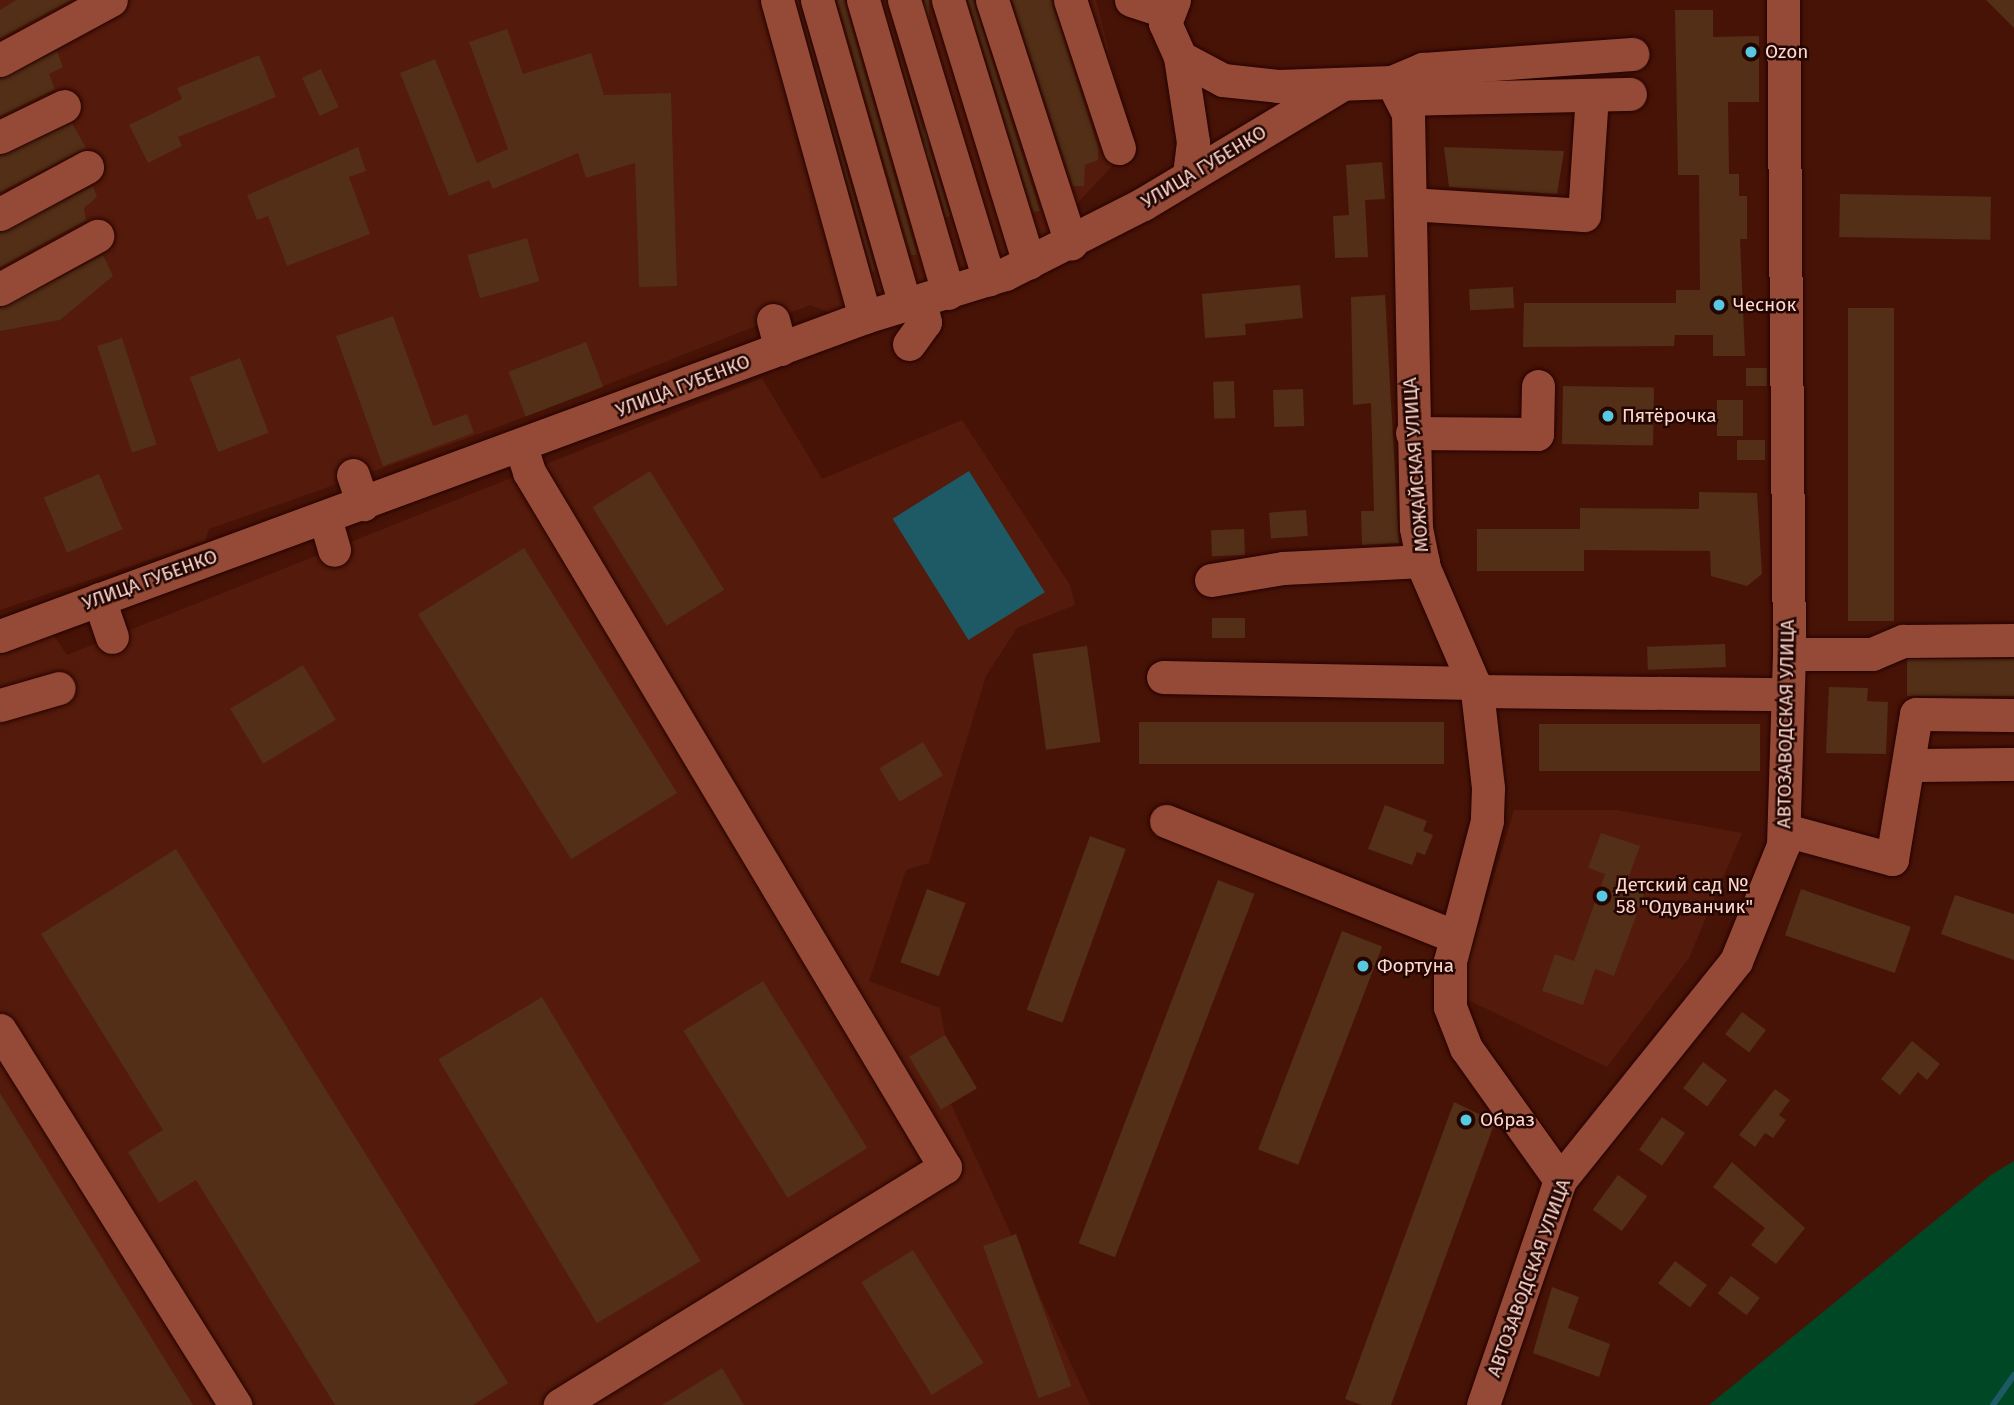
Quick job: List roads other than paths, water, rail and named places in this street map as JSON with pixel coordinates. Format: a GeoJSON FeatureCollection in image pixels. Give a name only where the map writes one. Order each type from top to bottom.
{"type":"FeatureCollection","features":[{"type":"Feature","properties":{"kind":"street"},"geometry":{"type":"LineString","coordinates":[[0,60],[111,0]]}},
{"type":"Feature","properties":{"kind":"street"},"geometry":{"type":"LineString","coordinates":[[776,0],[865,317]]}},
{"type":"Feature","properties":{"kind":"street"},"geometry":{"type":"LineString","coordinates":[[817,0],[925,300]]}},
{"type":"Feature","properties":{"kind":"street"},"geometry":{"type":"LineString","coordinates":[[863,0],[925,300],[925,322],[909,344]]}},
{"type":"Feature","properties":{"kind":"street"},"geometry":{"type":"LineString","coordinates":[[904,0],[989,279]]}},
{"type":"Feature","properties":{"kind":"street"},"geometry":{"type":"LineString","coordinates":[[948,0],[1029,263]]}},
{"type":"Feature","properties":{"kind":"street"},"geometry":{"type":"LineString","coordinates":[[992,0],[1071,243]]}},
{"type":"Feature","properties":{"kind":"street"},"geometry":{"type":"LineString","coordinates":[[1071,0],[1119,148]]}},
{"type":"Feature","properties":{"kind":"street","name":"АВТОЗАВОДСКАЯ УЛИЦА"},"geometry":{"type":"LineString","coordinates":[[1483,1405],[1560,1180],[1736,961],[1785,830],[1789,654],[1783,0]]}},
{"type":"Feature","properties":{"kind":"street"},"geometry":{"type":"LineString","coordinates":[[1155,4],[1180,57],[1193,142],[1189,174]]}},
{"type":"Feature","properties":{"kind":"street"},"geometry":{"type":"LineString","coordinates":[[1399,91],[1423,69],[1632,54]]}},
{"type":"Feature","properties":{"kind":"street"},"geometry":{"type":"LineString","coordinates":[[1180,57],[1223,79],[1399,91],[1630,94]]}},
{"type":"Feature","properties":{"kind":"street","name":"УЛИЦА ГУБЕНКО"},"geometry":{"type":"LineString","coordinates":[[0,636],[58,602],[99,599],[325,518],[358,489],[508,443],[777,334],[865,317],[989,279],[1029,263],[1071,243],[1341,85]]}},
{"type":"Feature","properties":{"kind":"street","name":"МОЖАЙСКАЯ УЛИЦА"},"geometry":{"type":"LineString","coordinates":[[1399,91],[1410,204],[1423,561],[1476,687],[1487,821],[1457,937],[1450,1007],[1466,1048],[1560,1180]]}},
{"type":"Feature","properties":{"kind":"street"},"geometry":{"type":"LineString","coordinates":[[1410,204],[1584,215],[1592,95]]}},
{"type":"Feature","properties":{"kind":"street"},"geometry":{"type":"LineString","coordinates":[[0,137],[64,106]]}},
{"type":"Feature","properties":{"kind":"street"},"geometry":{"type":"LineString","coordinates":[[0,214],[87,167]]}},
{"type":"Feature","properties":{"kind":"street"},"geometry":{"type":"LineString","coordinates":[[0,289],[97,236]]}},
{"type":"Feature","properties":{"kind":"street"},"geometry":{"type":"LineString","coordinates":[[1419,438],[1537,434],[1538,386]]}},
{"type":"Feature","properties":{"kind":"street"},"geometry":{"type":"LineString","coordinates":[[1419,438],[1504,447]]}},
{"type":"Feature","properties":{"kind":"street"},"geometry":{"type":"LineString","coordinates":[[508,443],[529,472],[945,1167],[559,1405]]}},
{"type":"Feature","properties":{"kind":"street"},"geometry":{"type":"LineString","coordinates":[[325,518],[334,550]]}},
{"type":"Feature","properties":{"kind":"street"},"geometry":{"type":"LineString","coordinates":[[1211,580],[1283,568],[1423,561]]}},
{"type":"Feature","properties":{"kind":"street"},"geometry":{"type":"LineString","coordinates":[[99,599],[111,637]]}},
{"type":"Feature","properties":{"kind":"street"},"geometry":{"type":"LineString","coordinates":[[1789,654],[1872,654],[1903,641],[2014,640]]}},
{"type":"Feature","properties":{"kind":"street"},"geometry":{"type":"LineString","coordinates":[[1163,677],[1787,695]]}},
{"type":"Feature","properties":{"kind":"street"},"geometry":{"type":"LineString","coordinates":[[0,705],[59,688]]}},
{"type":"Feature","properties":{"kind":"street"},"geometry":{"type":"LineString","coordinates":[[1785,830],[1892,859],[1912,765],[1916,714],[2014,715]]}},
{"type":"Feature","properties":{"kind":"street"},"geometry":{"type":"LineString","coordinates":[[1912,765],[2014,764]]}},
{"type":"Feature","properties":{"kind":"street"},"geometry":{"type":"LineString","coordinates":[[1166,821],[1457,937]]}},
{"type":"Feature","properties":{"kind":"street"},"geometry":{"type":"LineString","coordinates":[[0,1030],[235,1405]]}},
{"type":"Feature","properties":{"kind":"water"},"geometry":{"type":"Polygon","coordinates":[[[969,471],[1045,592],[968,640],[893,519],[969,471]]]}},
{"type":"Feature","properties":{"kind":"waterway"},"geometry":{"type":"LineString","coordinates":[[1993,1405],[2014,1375]]}},
{"type":"Feature","properties":{"kind":"place","name":"Ozon"},"geometry":{"type":"Point","coordinates":[1751,52]}},
{"type":"Feature","properties":{"kind":"place","name":"Чеснок"},"geometry":{"type":"Point","coordinates":[1719,305]}},
{"type":"Feature","properties":{"kind":"place","name":"Пятёрочка"},"geometry":{"type":"Point","coordinates":[1608,416]}},
{"type":"Feature","properties":{"kind":"place","name":"Детский сад № 58 \"Одуванчик\""},"geometry":{"type":"Point","coordinates":[1602,896]}},
{"type":"Feature","properties":{"kind":"place","name":"Фортуна"},"geometry":{"type":"Point","coordinates":[1363,966]}},
{"type":"Feature","properties":{"kind":"place","name":"Образ"},"geometry":{"type":"Point","coordinates":[1466,1120]}}]}
